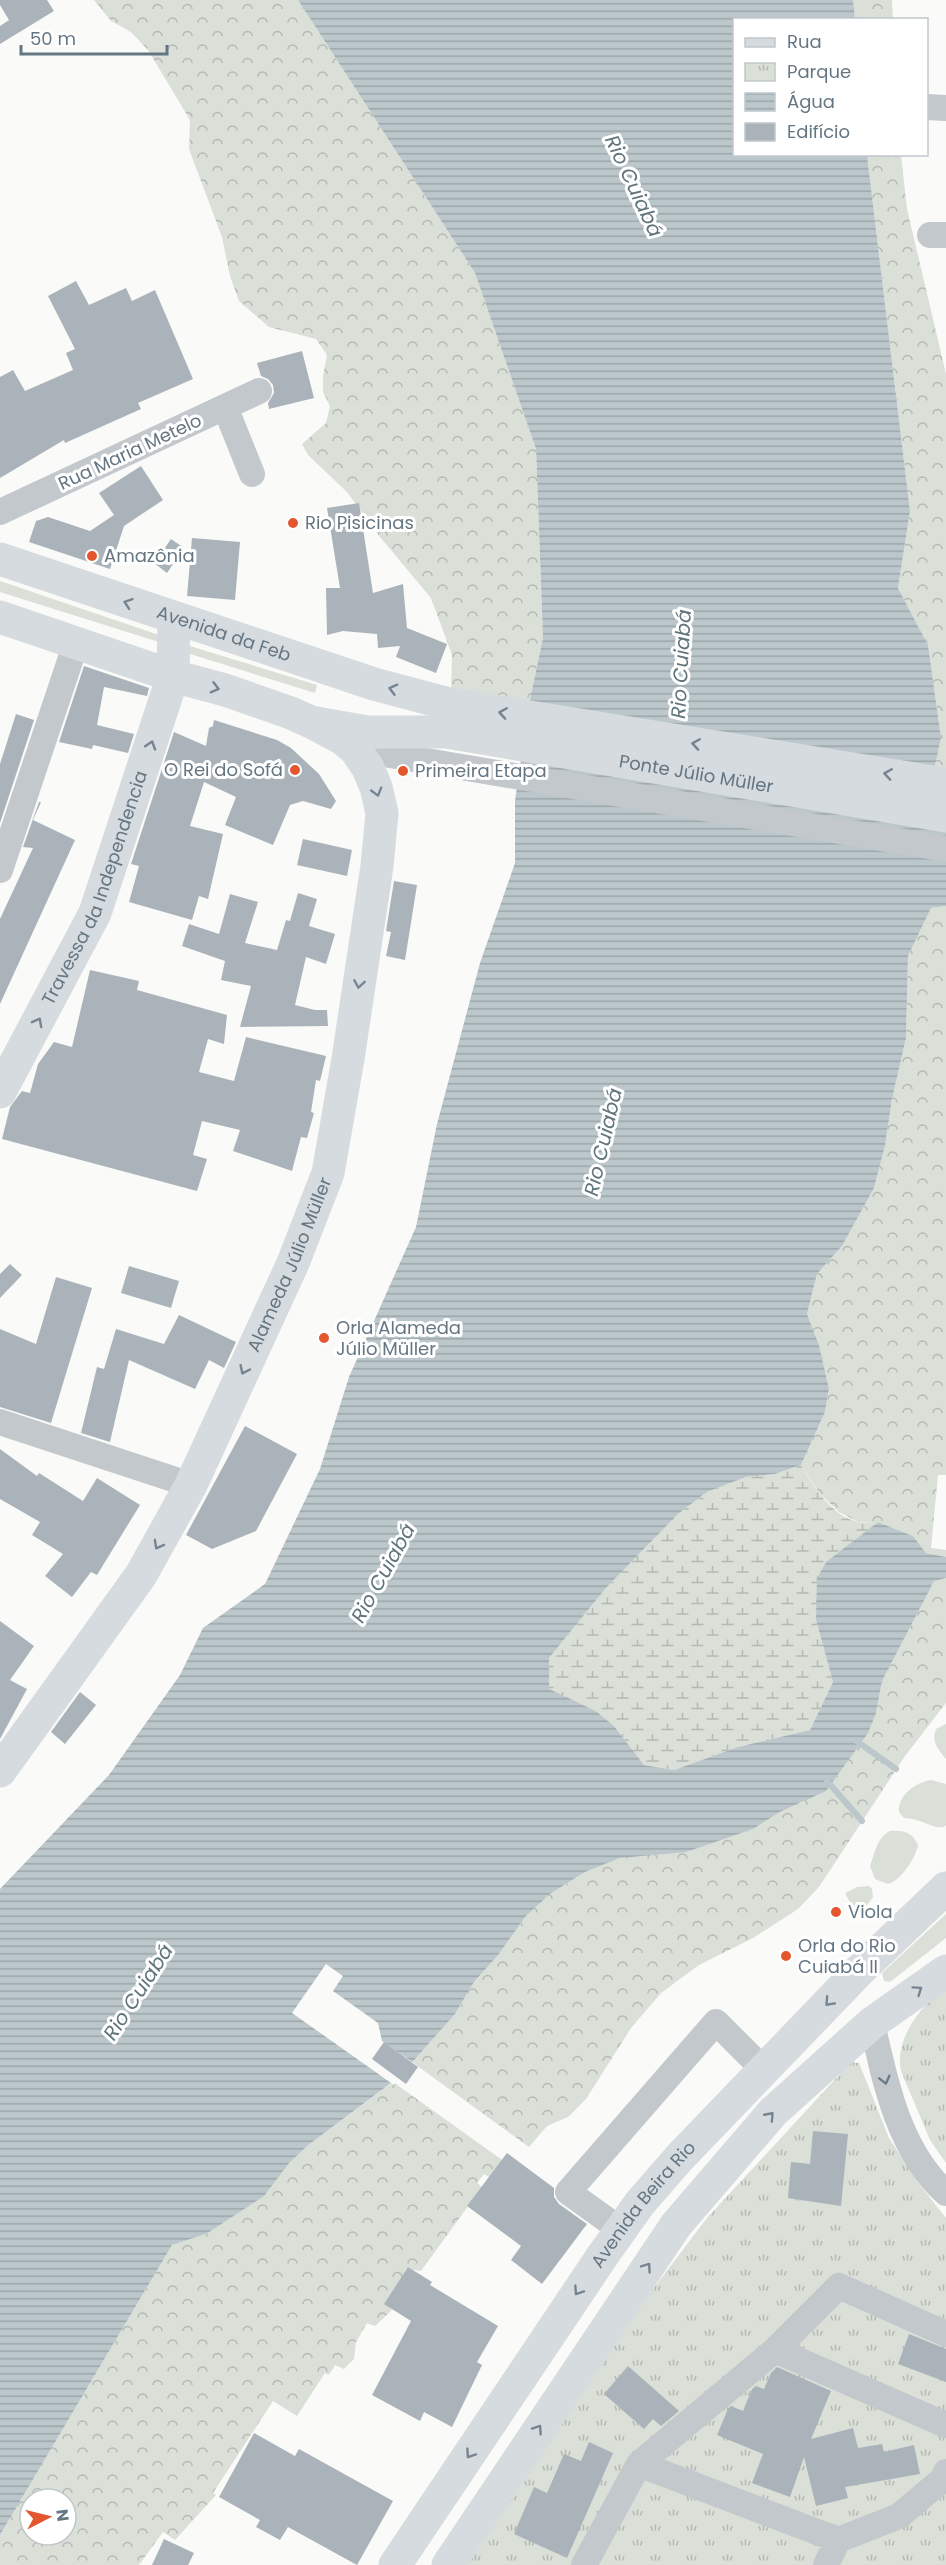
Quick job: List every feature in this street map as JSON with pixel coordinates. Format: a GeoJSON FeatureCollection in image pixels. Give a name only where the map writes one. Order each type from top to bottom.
{"type":"FeatureCollection","features":[{"type":"Feature","properties":{"kind":"main road","name":"Avenida da Feb"},"geometry":{"type":"LineString","coordinates":[[0,559],[374,684],[445,737]]}},
{"type":"Feature","properties":{"kind":"main road"},"geometry":{"type":"LineString","coordinates":[[0,617],[173,676],[225,690],[311,722],[340,729],[445,737]]}},
{"type":"Feature","properties":{"kind":"main road","name":"Travessa da Independencia"},"geometry":{"type":"LineString","coordinates":[[5,1076],[95,913],[173,676],[174,619]]}},
{"type":"Feature","properties":{"kind":"main road","name":"Alameda Júlio Müller"},"geometry":{"type":"LineString","coordinates":[[0,1770],[141,1575],[191,1485],[293,1263],[328,1173],[377,866],[382,813],[372,778],[355,749],[343,739],[311,722]]}},
{"type":"Feature","properties":{"kind":"main road","name":"Ponte Júlio Müller"},"geometry":{"type":"LineString","coordinates":[[445,737],[946,784]]}},
{"type":"Feature","properties":{"kind":"main road","name":"Ponte Júlio Müller"},"geometry":{"type":"LineString","coordinates":[[445,737],[946,816]]}},
{"type":"Feature","properties":{"kind":"main road","name":"Avenida Beira Rio"},"geometry":{"type":"LineString","coordinates":[[395,2565],[640,2203],[680,2157],[859,1971],[946,1888]]}},
{"type":"Feature","properties":{"kind":"main road"},"geometry":{"type":"LineString","coordinates":[[872,2023],[874,1989],[878,1976],[946,1905]]}},
{"type":"Feature","properties":{"kind":"main road","name":"Avenida Beira Rio"},"geometry":{"type":"LineString","coordinates":[[448,2565],[676,2224],[773,2112],[872,2023],[946,1971]]}},
{"type":"Feature","properties":{"kind":"street"},"geometry":{"type":"LineString","coordinates":[[928,106],[946,108]]}},
{"type":"Feature","properties":{"kind":"street","name":"Rua Maria Metelo"},"geometry":{"type":"LineString","coordinates":[[0,512],[259,391]]}},
{"type":"Feature","properties":{"kind":"street"},"geometry":{"type":"LineString","coordinates":[[225,407],[252,474]]}},
{"type":"Feature","properties":{"kind":"street"},"geometry":{"type":"LineString","coordinates":[[0,870],[76,643]]}},
{"type":"Feature","properties":{"kind":"street"},"geometry":{"type":"LineString","coordinates":[[355,749],[445,737],[946,832]]}},
{"type":"Feature","properties":{"kind":"street"},"geometry":{"type":"LineString","coordinates":[[445,737],[946,849]]}},
{"type":"Feature","properties":{"kind":"street"},"geometry":{"type":"LineString","coordinates":[[0,1422],[191,1485]]}},
{"type":"Feature","properties":{"kind":"street"},"geometry":{"type":"LineString","coordinates":[[621,2230],[568,2192],[716,2022],[765,2071]]}},
{"type":"Feature","properties":{"kind":"street"},"geometry":{"type":"LineString","coordinates":[[872,2023],[886,2087],[908,2140],[934,2182],[946,2193]]}},
{"type":"Feature","properties":{"kind":"street"},"geometry":{"type":"LineString","coordinates":[[585,2565],[639,2464],[775,2350],[839,2286],[946,2334]]}},
{"type":"Feature","properties":{"kind":"street"},"geometry":{"type":"LineString","coordinates":[[775,2350],[946,2426]]}},
{"type":"Feature","properties":{"kind":"street"},"geometry":{"type":"LineString","coordinates":[[639,2464],[838,2540],[899,2516],[942,2480],[946,2472]]}},
{"type":"Feature","properties":{"kind":"street"},"geometry":{"type":"LineString","coordinates":[[826,2565],[838,2540]]}},
{"type":"Feature","properties":{"kind":"green space"},"geometry":{"type":"Polygon","coordinates":[[[94,0],[298,0],[475,273],[536,449],[543,638],[529,704],[451,692],[452,655],[431,598],[380,537],[347,492],[308,455],[302,444],[326,423],[330,406],[323,392],[327,355],[316,339],[269,327],[239,301],[230,276],[222,237],[189,149],[190,120],[148,50],[131,32],[111,21],[94,0]]]}},
{"type":"Feature","properties":{"kind":"green space"},"geometry":{"type":"Polygon","coordinates":[[[853,0],[892,0],[893,18],[855,18],[853,0]]]}},
{"type":"Feature","properties":{"kind":"green space"},"geometry":{"type":"Polygon","coordinates":[[[867,156],[901,156],[907,209],[946,374],[946,768],[935,766],[941,738],[928,645],[898,588],[910,511],[867,156]]]}},
{"type":"Feature","properties":{"kind":"green space"},"geometry":{"type":"Polygon","coordinates":[[[0,581],[162,636],[162,643],[0,592],[0,581]]]}},
{"type":"Feature","properties":{"kind":"green space"},"geometry":{"type":"Polygon","coordinates":[[[190,646],[317,685],[315,693],[187,653],[190,646]]]}},
{"type":"Feature","properties":{"kind":"green space"},"geometry":{"type":"Polygon","coordinates":[[[946,906],[946,1475],[938,1475],[931,1548],[946,1550],[946,1557],[926,1553],[913,1536],[878,1522],[858,1522],[839,1512],[820,1494],[801,1465],[825,1412],[829,1389],[819,1345],[807,1314],[817,1274],[842,1246],[874,1188],[885,1146],[892,1099],[906,1038],[908,956],[931,908],[946,906]]]}},
{"type":"Feature","properties":{"kind":"green space"},"geometry":{"type":"Polygon","coordinates":[[[801,1465],[825,1500],[840,1514],[858,1522],[878,1522],[827,1561],[816,1620],[833,1682],[810,1730],[738,1747],[674,1770],[644,1765],[614,1726],[596,1711],[549,1690],[549,1658],[606,1588],[678,1514],[707,1492],[746,1477],[775,1474],[801,1465]]]}},
{"type":"Feature","properties":{"kind":"green space"},"geometry":{"type":"Polygon","coordinates":[[[946,1578],[946,1703],[905,1756],[819,1887],[798,1909],[753,1938],[699,1965],[661,1993],[631,2028],[586,2099],[568,2117],[547,2126],[529,2147],[412,2062],[455,2014],[474,1982],[499,1954],[525,1917],[550,1894],[585,1872],[620,1858],[721,1839],[753,1829],[780,1812],[803,1802],[876,1713],[882,1681],[934,1580],[946,1578]]]}},
{"type":"Feature","properties":{"kind":"green space"},"geometry":{"type":"Polygon","coordinates":[[[946,1724],[946,1759],[938,1749],[934,1738],[936,1729],[946,1724]]]}},
{"type":"Feature","properties":{"kind":"green space"},"geometry":{"type":"Polygon","coordinates":[[[931,1780],[946,1784],[946,1825],[944,1827],[904,1818],[899,1812],[904,1795],[919,1784],[931,1780]]]}},
{"type":"Feature","properties":{"kind":"green space"},"geometry":{"type":"Polygon","coordinates":[[[890,1831],[907,1833],[918,1845],[907,1868],[898,1878],[888,1884],[875,1879],[870,1866],[879,1841],[890,1831]]]}},
{"type":"Feature","properties":{"kind":"green space"},"geometry":{"type":"Polygon","coordinates":[[[869,1886],[873,1897],[858,1917],[845,1893],[857,1887],[869,1886]]]}},
{"type":"Feature","properties":{"kind":"green space"},"geometry":{"type":"Polygon","coordinates":[[[946,1914],[946,1938],[890,1982],[884,1981],[882,1973],[946,1914]]]}},
{"type":"Feature","properties":{"kind":"green space"},"geometry":{"type":"Polygon","coordinates":[[[946,1986],[946,2163],[930,2140],[901,2071],[900,2059],[902,2046],[912,2023],[946,1986]]]}},
{"type":"Feature","properties":{"kind":"green space"},"geometry":{"type":"Polygon","coordinates":[[[851,2062],[859,2063],[889,2138],[919,2184],[946,2218],[946,2565],[467,2565],[637,2310],[707,2218],[851,2062]]]}},
{"type":"Feature","properties":{"kind":"green space"},"geometry":{"type":"Polygon","coordinates":[[[393,2082],[505,2162],[493,2179],[484,2174],[477,2183],[482,2187],[421,2271],[406,2269],[391,2311],[375,2326],[367,2323],[356,2342],[354,2359],[344,2369],[335,2365],[329,2375],[325,2373],[297,2416],[273,2401],[213,2493],[216,2495],[175,2540],[163,2532],[139,2565],[0,2565],[0,2535],[18,2505],[18,2547],[78,2547],[78,2487],[28,2487],[172,2245],[206,2234],[307,2146],[393,2082]]]}},
{"type":"Feature","properties":{"kind":"water","name":"Rio Cuiabá"},"geometry":{"type":"Polygon","coordinates":[[[298,0],[853,0],[855,18],[733,18],[733,156],[867,156],[910,511],[898,588],[928,645],[941,738],[935,766],[946,779],[946,906],[931,908],[908,956],[906,1038],[892,1099],[885,1146],[874,1188],[842,1246],[817,1274],[807,1314],[819,1345],[829,1389],[825,1412],[801,1465],[775,1474],[746,1477],[707,1492],[678,1514],[606,1588],[549,1658],[549,1689],[596,1711],[614,1726],[644,1765],[674,1770],[738,1747],[810,1730],[833,1682],[816,1620],[817,1578],[827,1561],[878,1522],[913,1536],[926,1553],[946,1557],[946,1578],[934,1581],[882,1681],[876,1713],[868,1733],[826,1791],[780,1812],[753,1829],[686,1852],[620,1858],[585,1872],[550,1894],[525,1917],[499,1954],[474,1982],[455,2014],[399,2077],[307,2146],[289,2163],[264,2196],[206,2234],[172,2245],[28,2487],[18,2487],[18,2505],[0,2535],[0,1889],[109,1775],[180,1675],[203,1628],[265,1584],[320,1469],[349,1377],[416,1227],[437,1124],[480,963],[515,863],[515,801],[529,704],[543,638],[536,449],[475,273],[298,0]]]}},
{"type":"Feature","properties":{"kind":"pier"},"geometry":{"type":"Polygon","coordinates":[[[326,1964],[343,1976],[333,1991],[378,2023],[382,2041],[415,2064],[394,2085],[292,2013],[326,1964]]]}},
{"type":"Feature","properties":{"kind":"building"},"geometry":{"type":"Polygon","coordinates":[[[0,0],[47,0],[54,11],[0,44],[0,26],[9,20],[0,5],[0,0]]]}},
{"type":"Feature","properties":{"kind":"building"},"geometry":{"type":"Polygon","coordinates":[[[76,281],[89,305],[126,288],[132,301],[155,290],[193,379],[138,403],[141,409],[65,443],[64,440],[0,478],[0,377],[13,370],[25,391],[73,370],[66,353],[75,349],[48,296],[76,281]]]}},
{"type":"Feature","properties":{"kind":"building"},"geometry":{"type":"Polygon","coordinates":[[[302,351],[314,398],[269,409],[268,403],[274,393],[273,385],[261,376],[257,363],[302,351]]]}},
{"type":"Feature","properties":{"kind":"building"},"geometry":{"type":"Polygon","coordinates":[[[141,466],[163,500],[124,526],[110,569],[29,542],[36,521],[48,517],[90,531],[114,515],[99,493],[141,466]]]}},
{"type":"Feature","properties":{"kind":"building"},"geometry":{"type":"Polygon","coordinates":[[[359,503],[373,593],[403,584],[407,628],[447,644],[436,673],[396,657],[400,646],[378,648],[377,634],[343,631],[327,635],[326,588],[340,588],[327,508],[359,503]]]}},
{"type":"Feature","properties":{"kind":"building"},"geometry":{"type":"Polygon","coordinates":[[[192,538],[240,542],[235,600],[187,596],[192,538]]]}},
{"type":"Feature","properties":{"kind":"building"},"geometry":{"type":"Polygon","coordinates":[[[171,539],[184,548],[167,573],[154,563],[171,539]]]}},
{"type":"Feature","properties":{"kind":"building"},"geometry":{"type":"Polygon","coordinates":[[[84,666],[149,688],[147,696],[104,687],[97,725],[134,734],[128,753],[93,745],[92,749],[59,742],[84,666]]]}},
{"type":"Feature","properties":{"kind":"building"},"geometry":{"type":"Polygon","coordinates":[[[16,714],[34,720],[0,823],[0,764],[16,714]]]}},
{"type":"Feature","properties":{"kind":"building"},"geometry":{"type":"Polygon","coordinates":[[[214,720],[277,740],[291,748],[319,774],[336,801],[331,809],[303,801],[290,805],[273,845],[225,825],[236,797],[204,782],[190,826],[223,834],[208,899],[199,896],[192,920],[129,902],[139,866],[131,864],[174,732],[206,746],[209,728],[213,726],[214,720]]]}},
{"type":"Feature","properties":{"kind":"building"},"geometry":{"type":"Polygon","coordinates":[[[39,802],[41,802],[33,820],[75,840],[0,1004],[0,919],[33,848],[23,847],[39,802]]]}},
{"type":"Feature","properties":{"kind":"building"},"geometry":{"type":"Polygon","coordinates":[[[303,839],[352,850],[347,876],[297,865],[303,839]]]}},
{"type":"Feature","properties":{"kind":"building"},"geometry":{"type":"Polygon","coordinates":[[[394,881],[417,885],[405,960],[386,956],[391,932],[386,931],[394,881]]]}},
{"type":"Feature","properties":{"kind":"building"},"geometry":{"type":"Polygon","coordinates":[[[298,893],[317,899],[309,926],[335,934],[326,964],[306,957],[295,1005],[315,1010],[327,1010],[328,1026],[240,1027],[251,986],[221,980],[225,961],[182,946],[189,924],[219,934],[230,894],[258,902],[245,943],[277,950],[286,920],[290,921],[298,893]]]}},
{"type":"Feature","properties":{"kind":"building"},"geometry":{"type":"Polygon","coordinates":[[[90,970],[139,981],[137,990],[227,1015],[224,1044],[208,1039],[199,1072],[234,1081],[246,1037],[326,1056],[320,1081],[316,1080],[311,1112],[314,1113],[307,1138],[301,1137],[292,1171],[233,1151],[240,1130],[202,1121],[193,1155],[207,1159],[197,1191],[2,1139],[10,1107],[22,1091],[30,1093],[38,1064],[54,1042],[72,1047],[90,970]]]}},
{"type":"Feature","properties":{"kind":"building"},"geometry":{"type":"Polygon","coordinates":[[[10,1264],[22,1275],[0,1298],[0,1274],[10,1264]]]}},
{"type":"Feature","properties":{"kind":"building"},"geometry":{"type":"Polygon","coordinates":[[[129,1266],[179,1281],[171,1308],[121,1293],[129,1266]]]}},
{"type":"Feature","properties":{"kind":"building"},"geometry":{"type":"Polygon","coordinates":[[[56,1277],[92,1288],[51,1423],[0,1407],[0,1329],[36,1344],[56,1277]]]}},
{"type":"Feature","properties":{"kind":"building"},"geometry":{"type":"Polygon","coordinates":[[[179,1315],[236,1342],[224,1368],[209,1360],[195,1389],[129,1360],[110,1442],[81,1433],[97,1367],[104,1369],[116,1329],[164,1344],[179,1315]]]}},
{"type":"Feature","properties":{"kind":"building"},"geometry":{"type":"Polygon","coordinates":[[[245,1426],[297,1454],[256,1531],[212,1549],[186,1535],[245,1426]]]}},
{"type":"Feature","properties":{"kind":"building"},"geometry":{"type":"Polygon","coordinates":[[[0,1449],[37,1476],[39,1473],[83,1501],[97,1478],[140,1505],[97,1575],[91,1572],[72,1597],[45,1576],[63,1554],[32,1535],[40,1522],[0,1499],[0,1449]]]}},
{"type":"Feature","properties":{"kind":"building"},"geometry":{"type":"Polygon","coordinates":[[[0,1621],[34,1646],[10,1680],[27,1689],[0,1739],[0,1621]]]}},
{"type":"Feature","properties":{"kind":"building"},"geometry":{"type":"Polygon","coordinates":[[[80,1692],[96,1705],[65,1744],[51,1732],[80,1692]]]}},
{"type":"Feature","properties":{"kind":"building"},"geometry":{"type":"Polygon","coordinates":[[[384,2042],[418,2067],[406,2084],[372,2059],[384,2042]]]}},
{"type":"Feature","properties":{"kind":"building"},"geometry":{"type":"Polygon","coordinates":[[[813,2131],[848,2134],[841,2206],[788,2198],[791,2162],[810,2164],[813,2131]]]}},
{"type":"Feature","properties":{"kind":"building"},"geometry":{"type":"Polygon","coordinates":[[[507,2153],[554,2188],[554,2197],[559,2204],[587,2224],[542,2284],[511,2260],[521,2246],[467,2206],[507,2153]]]}},
{"type":"Feature","properties":{"kind":"building"},"geometry":{"type":"Polygon","coordinates":[[[408,2267],[432,2282],[430,2285],[498,2326],[477,2362],[482,2365],[452,2427],[424,2412],[420,2421],[372,2395],[411,2321],[384,2304],[408,2267]]]}},
{"type":"Feature","properties":{"kind":"building"},"geometry":{"type":"Polygon","coordinates":[[[909,2334],[946,2349],[946,2382],[898,2364],[909,2334]]]}},
{"type":"Feature","properties":{"kind":"building"},"geometry":{"type":"Polygon","coordinates":[[[628,2366],[679,2411],[661,2426],[653,2419],[644,2429],[604,2394],[628,2366]]]}},
{"type":"Feature","properties":{"kind":"building"},"geometry":{"type":"Polygon","coordinates":[[[777,2367],[831,2391],[811,2439],[853,2428],[858,2448],[882,2444],[884,2452],[914,2445],[920,2474],[845,2487],[848,2498],[816,2506],[804,2457],[790,2497],[752,2483],[763,2454],[717,2435],[728,2409],[731,2406],[743,2411],[752,2389],[756,2386],[764,2389],[771,2373],[777,2367]]]}},
{"type":"Feature","properties":{"kind":"building"},"geometry":{"type":"Polygon","coordinates":[[[254,2433],[295,2456],[299,2449],[393,2501],[357,2565],[288,2527],[280,2540],[256,2527],[260,2520],[219,2497],[254,2433]]]}},
{"type":"Feature","properties":{"kind":"building"},"geometry":{"type":"Polygon","coordinates":[[[589,2442],[613,2453],[567,2558],[514,2534],[534,2487],[547,2493],[564,2454],[581,2461],[589,2442]]]}},
{"type":"Feature","properties":{"kind":"building"},"geometry":{"type":"Polygon","coordinates":[[[164,2539],[194,2553],[188,2565],[152,2565],[164,2539]]]}},
{"type":"Feature","properties":{"kind":"waterway"},"geometry":{"type":"LineString","coordinates":[[855,1740],[896,1769]]}},
{"type":"Feature","properties":{"kind":"waterway"},"geometry":{"type":"LineString","coordinates":[[827,1781],[862,1821]]}},
{"type":"Feature","properties":{"kind":"place","name":"Rio Pisicinas"},"geometry":{"type":"Point","coordinates":[293,523]}},
{"type":"Feature","properties":{"kind":"place","name":"Amazônia"},"geometry":{"type":"Point","coordinates":[92,556]}},
{"type":"Feature","properties":{"kind":"place","name":"O Rei do Sofá"},"geometry":{"type":"Point","coordinates":[295,770]}},
{"type":"Feature","properties":{"kind":"place","name":"Primeira Etapa"},"geometry":{"type":"Point","coordinates":[403,771]}},
{"type":"Feature","properties":{"kind":"place","name":"Orla Alameda Júlio Müller"},"geometry":{"type":"Point","coordinates":[324,1338]}},
{"type":"Feature","properties":{"kind":"place","name":"Viola"},"geometry":{"type":"Point","coordinates":[836,1912]}},
{"type":"Feature","properties":{"kind":"place","name":"Orla do Rio Cuiabá II"},"geometry":{"type":"Point","coordinates":[786,1956]}}]}
